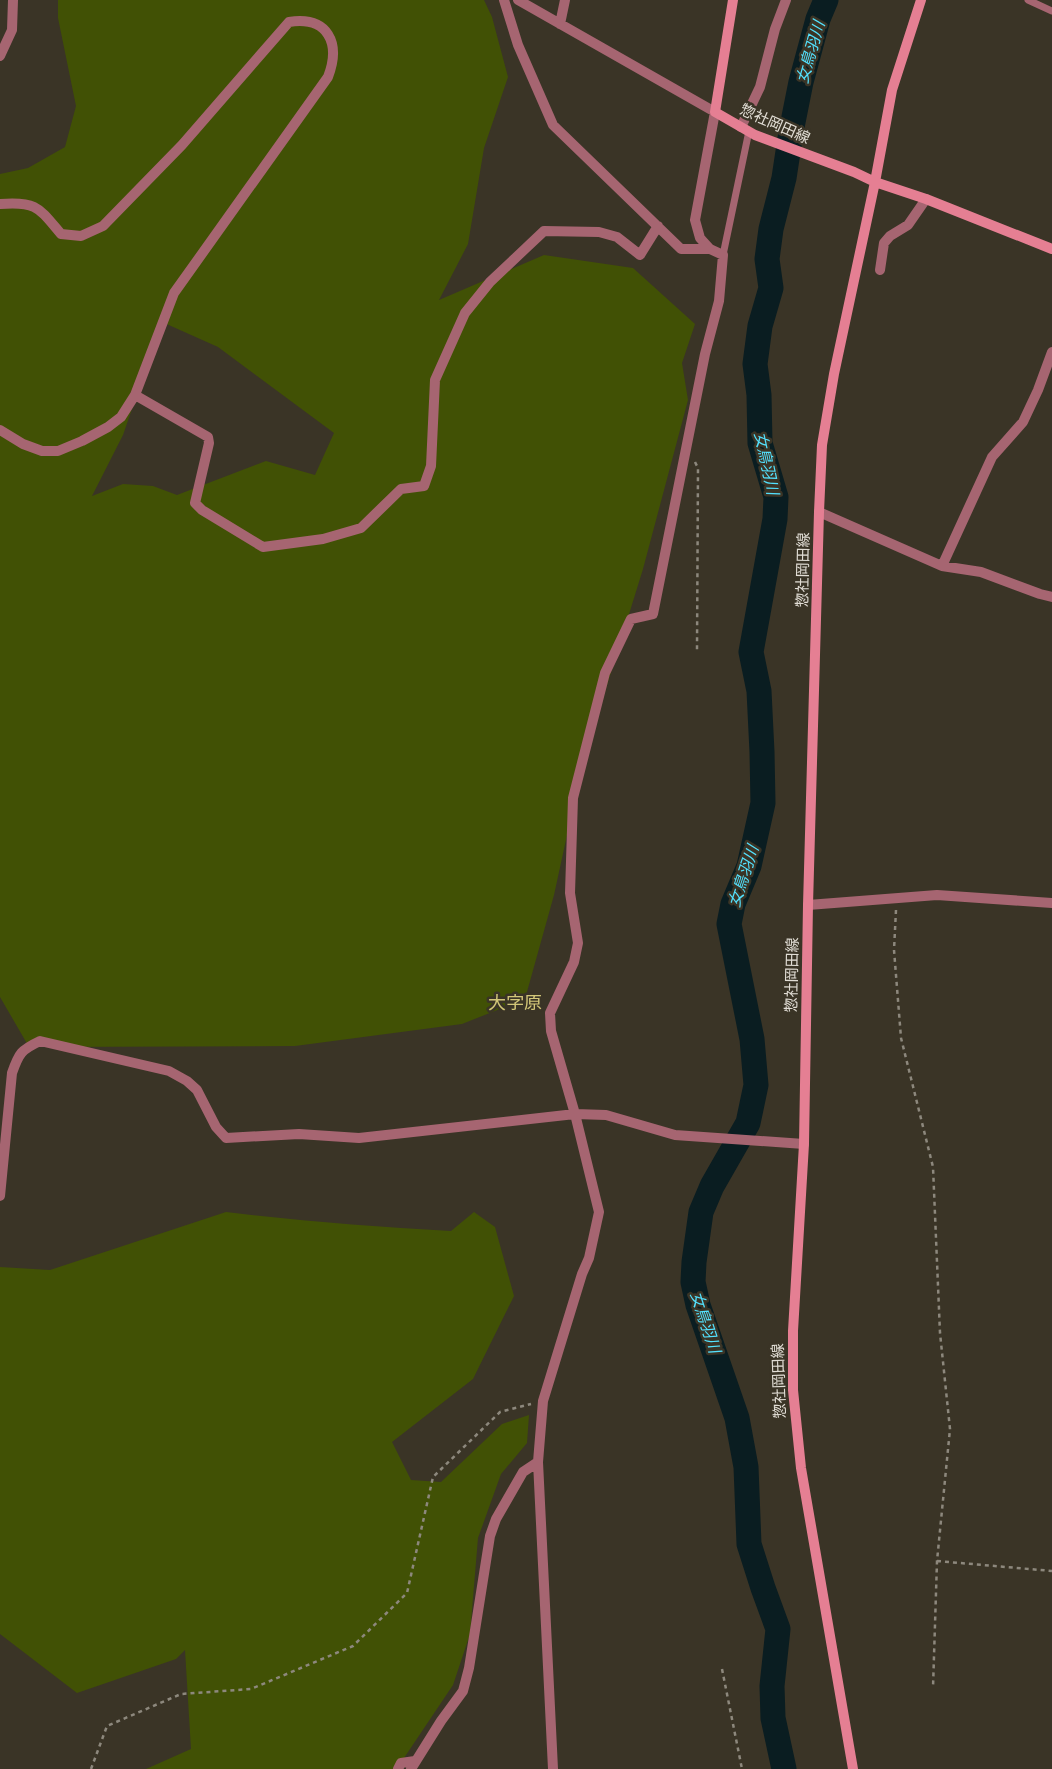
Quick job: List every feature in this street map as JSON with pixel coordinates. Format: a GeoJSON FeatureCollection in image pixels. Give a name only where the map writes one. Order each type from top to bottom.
{"type":"FeatureCollection","features":[{"type":"Feature","properties":{"kind":"main road"},"geometry":{"type":"LineString","coordinates":[[715,112],[733,0]]}},
{"type":"Feature","properties":{"kind":"main road","name":"惣社岡田線"},"geometry":{"type":"LineString","coordinates":[[853,1769],[801,1468],[793,1390],[793,1331],[804,1144],[808,905],[819,512],[822,445],[834,374],[892,90],[921,0]]}},
{"type":"Feature","properties":{"kind":"main road","name":"惣社岡田線"},"geometry":{"type":"LineString","coordinates":[[715,112],[748,131],[854,172],[874,182],[926,199],[1052,249]]}},
{"type":"Feature","properties":{"kind":"street"},"geometry":{"type":"LineString","coordinates":[[0,56],[12,30],[13,0]]}},
{"type":"Feature","properties":{"kind":"street"},"geometry":{"type":"LineString","coordinates":[[504,0],[518,45],[553,126],[681,249],[710,249]]}},
{"type":"Feature","properties":{"kind":"street"},"geometry":{"type":"LineString","coordinates":[[518,0],[715,112],[695,220],[700,238],[710,249],[723,255],[719,301],[705,354],[685,446],[653,614],[631,619],[605,673],[573,798],[570,893],[578,943],[574,962],[550,1012],[550,1031],[575,1114],[599,1212],[590,1258],[582,1274],[543,1402],[538,1462],[553,1769]]}},
{"type":"Feature","properties":{"kind":"street"},"geometry":{"type":"LineString","coordinates":[[560,24],[565,0]]}},
{"type":"Feature","properties":{"kind":"street"},"geometry":{"type":"LineString","coordinates":[[748,131],[774,29],[786,0]]}},
{"type":"Feature","properties":{"kind":"street"},"geometry":{"type":"LineString","coordinates":[[0,204],[24,203],[41,210],[61,234],[81,236],[103,226],[182,146],[289,22],[302,20],[316,23],[326,30],[333,56],[328,77],[174,293],[135,395],[121,417],[108,427],[58,451],[42,451],[23,444],[0,430]]}},
{"type":"Feature","properties":{"kind":"street"},"geometry":{"type":"LineString","coordinates":[[880,270],[884,243],[890,236],[908,225],[926,199]]}},
{"type":"Feature","properties":{"kind":"street"},"geometry":{"type":"LineString","coordinates":[[135,395],[208,437],[209,443],[195,503],[202,510],[263,547],[322,539],[361,528],[400,489],[424,486],[431,466],[435,380],[466,313],[490,282],[544,231],[599,232],[617,237],[640,255],[658,226]]}},
{"type":"Feature","properties":{"kind":"street"},"geometry":{"type":"LineString","coordinates":[[942,566],[992,457],[1023,422],[1038,390],[1052,352]]}},
{"type":"Feature","properties":{"kind":"street"},"geometry":{"type":"LineString","coordinates":[[819,512],[942,566],[981,572],[1040,594],[1052,596]]}},
{"type":"Feature","properties":{"kind":"street"},"geometry":{"type":"LineString","coordinates":[[808,905],[937,894],[1052,903]]}},
{"type":"Feature","properties":{"kind":"street"},"geometry":{"type":"LineString","coordinates":[[0,1196],[12,1073],[17,1058],[24,1049],[40,1041],[175,1074],[197,1090],[216,1127],[226,1138],[299,1134],[359,1138],[575,1114],[606,1116],[675,1135],[804,1144]]}},
{"type":"Feature","properties":{"kind":"street"},"geometry":{"type":"LineString","coordinates":[[398,1769],[401,1764],[413,1765],[463,1691],[469,1668],[490,1536],[496,1519],[523,1472],[538,1462]]}},
{"type":"Feature","properties":{"kind":"lane"},"geometry":{"type":"LineString","coordinates":[[1028,0],[1052,11]]}},
{"type":"Feature","properties":{"kind":"lane"},"geometry":{"type":"LineString","coordinates":[[723,255],[748,131]]}},
{"type":"Feature","properties":{"kind":"path"},"geometry":{"type":"LineString","coordinates":[[685,446],[698,468],[697,651]]}},
{"type":"Feature","properties":{"kind":"path"},"geometry":{"type":"LineString","coordinates":[[897,898],[894,950],[901,1038],[933,1167],[939,1324],[950,1429],[937,1561],[933,1688]]}},
{"type":"Feature","properties":{"kind":"path"},"geometry":{"type":"LineString","coordinates":[[90,1769],[107,1726],[181,1694],[251,1689],[353,1646],[407,1593],[433,1477],[500,1412],[543,1402]]}},
{"type":"Feature","properties":{"kind":"path"},"geometry":{"type":"LineString","coordinates":[[937,1561],[1052,1571]]}},
{"type":"Feature","properties":{"kind":"path"},"geometry":{"type":"LineString","coordinates":[[722,1669],[742,1769]]}},
{"type":"Feature","properties":{"kind":"green space"},"geometry":{"type":"Polygon","coordinates":[[[58,0],[484,0],[492,17],[508,77],[484,148],[468,244],[439,300],[544,255],[633,268],[695,324],[682,363],[688,400],[643,569],[582,766],[554,895],[525,999],[462,1024],[295,1046],[29,1047],[0,997],[0,174],[28,168],[65,147],[76,106],[58,18],[58,0]],[[162,322],[123,435],[92,496],[123,484],[153,486],[177,495],[266,461],[315,475],[334,433],[218,347],[162,322]]]}},
{"type":"Feature","properties":{"kind":"green space"},"geometry":{"type":"Polygon","coordinates":[[[226,1212],[394,1228],[451,1231],[474,1212],[495,1227],[514,1296],[473,1379],[392,1442],[411,1480],[441,1482],[502,1424],[529,1415],[527,1443],[501,1474],[478,1538],[470,1634],[453,1685],[404,1758],[399,1769],[146,1769],[191,1749],[185,1650],[176,1659],[77,1693],[0,1634],[0,1267],[50,1270],[226,1212]]]}},
{"type":"Feature","properties":{"kind":"waterway","name":"女鳥羽川"},"geometry":{"type":"LineString","coordinates":[[784,1769],[773,1718],[772,1686],[778,1629],[749,1544],[746,1467],[737,1418],[698,1305],[693,1282],[701,1212],[712,1186],[748,1123],[756,1085],[752,1039],[729,924],[733,904],[749,866],[763,803],[759,691],[751,652],[775,519],[776,497],[760,443],[759,395],[755,364],[760,326],[771,288],[767,259],[771,229],[784,178],[801,82],[818,19],[826,0]]}},
{"type":"Feature","properties":{"kind":"district","name":"大字原"},"geometry":{"type":"Point","coordinates":[515,1003]}}]}
